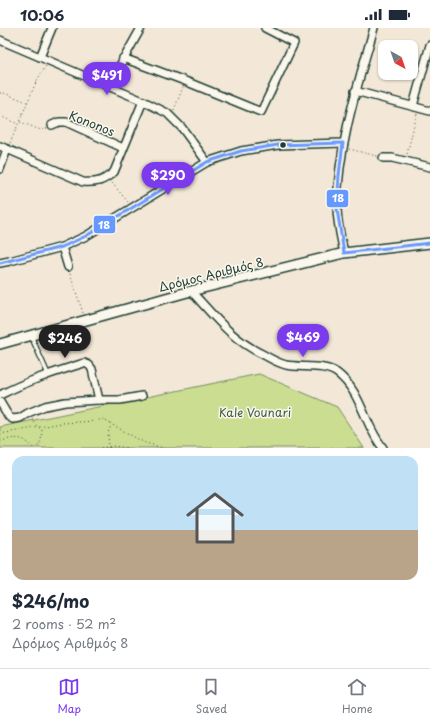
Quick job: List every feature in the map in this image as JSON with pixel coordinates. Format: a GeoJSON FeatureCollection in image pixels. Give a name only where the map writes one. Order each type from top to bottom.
{"type":"FeatureCollection","features":[{"type":"Feature","properties":{"kind":"street"},"geometry":{"type":"LineString","coordinates":[[40,57],[52,28]]}},
{"type":"Feature","properties":{"kind":"street"},"geometry":{"type":"LineString","coordinates":[[108,87],[141,28]]}},
{"type":"Feature","properties":{"kind":"street"},"geometry":{"type":"LineString","coordinates":[[123,58],[261,112],[294,43],[265,28]]}},
{"type":"Feature","properties":{"kind":"street"},"geometry":{"type":"LineString","coordinates":[[344,253],[337,209],[343,145],[355,91],[374,28]]}},
{"type":"Feature","properties":{"kind":"street"},"geometry":{"type":"LineString","coordinates":[[0,40],[143,101],[167,113],[182,128],[207,162]]}},
{"type":"Feature","properties":{"kind":"street"},"geometry":{"type":"LineString","coordinates":[[416,107],[430,45]]}},
{"type":"Feature","properties":{"kind":"street"},"geometry":{"type":"LineString","coordinates":[[355,91],[430,111]]}},
{"type":"Feature","properties":{"kind":"street"},"geometry":{"type":"LineString","coordinates":[[0,146],[83,182],[94,183],[108,177],[114,172],[143,101]]}},
{"type":"Feature","properties":{"kind":"street","name":"Kononos"},"geometry":{"type":"LineString","coordinates":[[52,125],[59,122],[66,122],[124,148]]}},
{"type":"Feature","properties":{"kind":"street"},"geometry":{"type":"LineString","coordinates":[[0,263],[62,247],[86,236],[207,162],[241,151],[278,145],[343,145]]}},
{"type":"Feature","properties":{"kind":"street"},"geometry":{"type":"LineString","coordinates":[[0,169],[7,149]]}},
{"type":"Feature","properties":{"kind":"street"},"geometry":{"type":"LineString","coordinates":[[383,158],[392,158],[430,167]]}},
{"type":"Feature","properties":{"kind":"street","name":"Δρόμος Αριθμός 8"},"geometry":{"type":"LineString","coordinates":[[0,344],[191,291],[344,253],[430,243]]}},
{"type":"Feature","properties":{"kind":"street"},"geometry":{"type":"LineString","coordinates":[[62,247],[68,267]]}},
{"type":"Feature","properties":{"kind":"street"},"geometry":{"type":"LineString","coordinates":[[191,291],[234,337],[245,345],[276,362],[286,365],[328,369],[343,378],[354,390],[369,425],[382,448]]}},
{"type":"Feature","properties":{"kind":"street"},"geometry":{"type":"LineString","coordinates":[[0,395],[25,382],[84,363],[89,365],[95,376],[99,400]]}},
{"type":"Feature","properties":{"kind":"street"},"geometry":{"type":"LineString","coordinates":[[0,402],[9,417],[13,419],[20,418],[28,413],[52,405],[99,400],[120,400],[142,396]]}},
{"type":"Feature","properties":{"kind":"lane"},"geometry":{"type":"LineString","coordinates":[[31,335],[48,374]]}},
{"type":"Feature","properties":{"kind":"path"},"geometry":{"type":"LineString","coordinates":[[7,149],[37,80],[49,61]]}},
{"type":"Feature","properties":{"kind":"path"},"geometry":{"type":"LineString","coordinates":[[171,118],[185,81]]}},
{"type":"Feature","properties":{"kind":"path"},"geometry":{"type":"LineString","coordinates":[[0,92],[28,102]]}},
{"type":"Feature","properties":{"kind":"path"},"geometry":{"type":"LineString","coordinates":[[405,161],[416,107]]}},
{"type":"Feature","properties":{"kind":"path"},"geometry":{"type":"LineString","coordinates":[[0,116],[18,124]]}},
{"type":"Feature","properties":{"kind":"path"},"geometry":{"type":"LineString","coordinates":[[20,121],[41,130],[52,125]]}},
{"type":"Feature","properties":{"kind":"path"},"geometry":{"type":"LineString","coordinates":[[343,145],[383,158]]}},
{"type":"Feature","properties":{"kind":"path"},"geometry":{"type":"LineString","coordinates":[[108,177],[132,207]]}},
{"type":"Feature","properties":{"kind":"path"},"geometry":{"type":"LineString","coordinates":[[68,267],[85,320]]}},
{"type":"Feature","properties":{"kind":"path"},"geometry":{"type":"LineString","coordinates":[[28,413],[35,424],[42,430],[41,441],[37,448]]}},
{"type":"Feature","properties":{"kind":"path"},"geometry":{"type":"LineString","coordinates":[[0,434],[38,426],[97,421],[102,419],[145,443],[164,448]]}},
{"type":"Feature","properties":{"kind":"path"},"geometry":{"type":"LineString","coordinates":[[109,447],[108,433],[111,425]]}},
{"type":"Feature","properties":{"kind":"path"},"geometry":{"type":"LineString","coordinates":[[0,441],[20,438],[27,441],[33,448]]}},
{"type":"Feature","properties":{"kind":"path"},"geometry":{"type":"LineString","coordinates":[[101,448],[129,448]]}},
{"type":"Feature","properties":{"kind":"green space","name":"Kale Vounari"},"geometry":{"type":"Polygon","coordinates":[[[259,374],[337,407],[364,448],[0,448],[0,427],[259,374]]]}},
{"type":"Feature","properties":{"kind":"transit line","name":"18"},"geometry":{"type":"LineString","coordinates":[[0,263],[62,247],[86,236],[207,162],[241,151],[278,145],[343,143],[337,209],[344,253],[430,243]]}}]}
